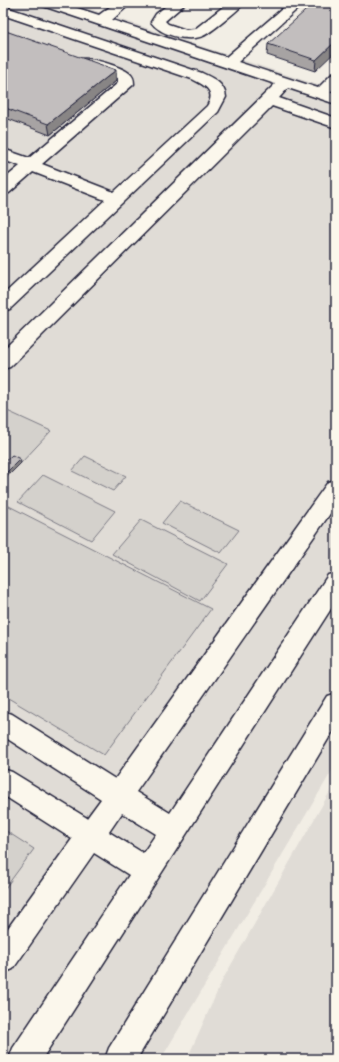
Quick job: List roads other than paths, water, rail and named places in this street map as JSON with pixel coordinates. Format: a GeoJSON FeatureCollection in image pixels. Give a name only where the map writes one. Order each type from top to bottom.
{"type":"FeatureCollection","features":[{"type":"Feature","properties":{"kind":"lane"},"geometry":{"type":"LineString","coordinates":[[48,3],[68,6],[101,21],[336,99]]}},
{"type":"Feature","properties":{"kind":"lane"},"geometry":{"type":"LineString","coordinates":[[101,21],[124,3]]}},
{"type":"Feature","properties":{"kind":"lane"},"geometry":{"type":"LineString","coordinates":[[179,3],[160,17],[158,22],[163,27],[185,34],[193,34],[202,31],[237,3]]}},
{"type":"Feature","properties":{"kind":"lane"},"geometry":{"type":"LineString","coordinates":[[228,63],[297,3]]}},
{"type":"Feature","properties":{"kind":"lane"},"geometry":{"type":"LineString","coordinates":[[3,10],[208,81],[215,87],[219,94],[218,102],[213,110],[3,305]]}},
{"type":"Feature","properties":{"kind":"lane"},"geometry":{"type":"LineString","coordinates":[[3,189],[126,84],[126,78],[123,75],[70,53],[81,37]]}},
{"type":"Feature","properties":{"kind":"lane"},"geometry":{"type":"LineString","coordinates":[[320,94],[336,78]]}},
{"type":"Feature","properties":{"kind":"lane"},"geometry":{"type":"LineString","coordinates":[[3,362],[269,100],[285,82]]}},
{"type":"Feature","properties":{"kind":"lane"},"geometry":{"type":"LineString","coordinates":[[269,100],[336,123]]}},
{"type":"Feature","properties":{"kind":"lane"},"geometry":{"type":"LineString","coordinates":[[3,154],[118,199]]}},
{"type":"Feature","properties":{"kind":"lane"},"geometry":{"type":"LineString","coordinates":[[3,959],[336,488]]}},
{"type":"Feature","properties":{"kind":"lane"},"geometry":{"type":"LineString","coordinates":[[24,1059],[336,582]]}},
{"type":"Feature","properties":{"kind":"lane"},"geometry":{"type":"LineString","coordinates":[[120,1059],[336,704]]}},
{"type":"Feature","properties":{"kind":"lane"},"geometry":{"type":"LineString","coordinates":[[3,722],[174,831]]}},
{"type":"Feature","properties":{"kind":"lane"},"geometry":{"type":"LineString","coordinates":[[3,781],[148,871]]}}]}
